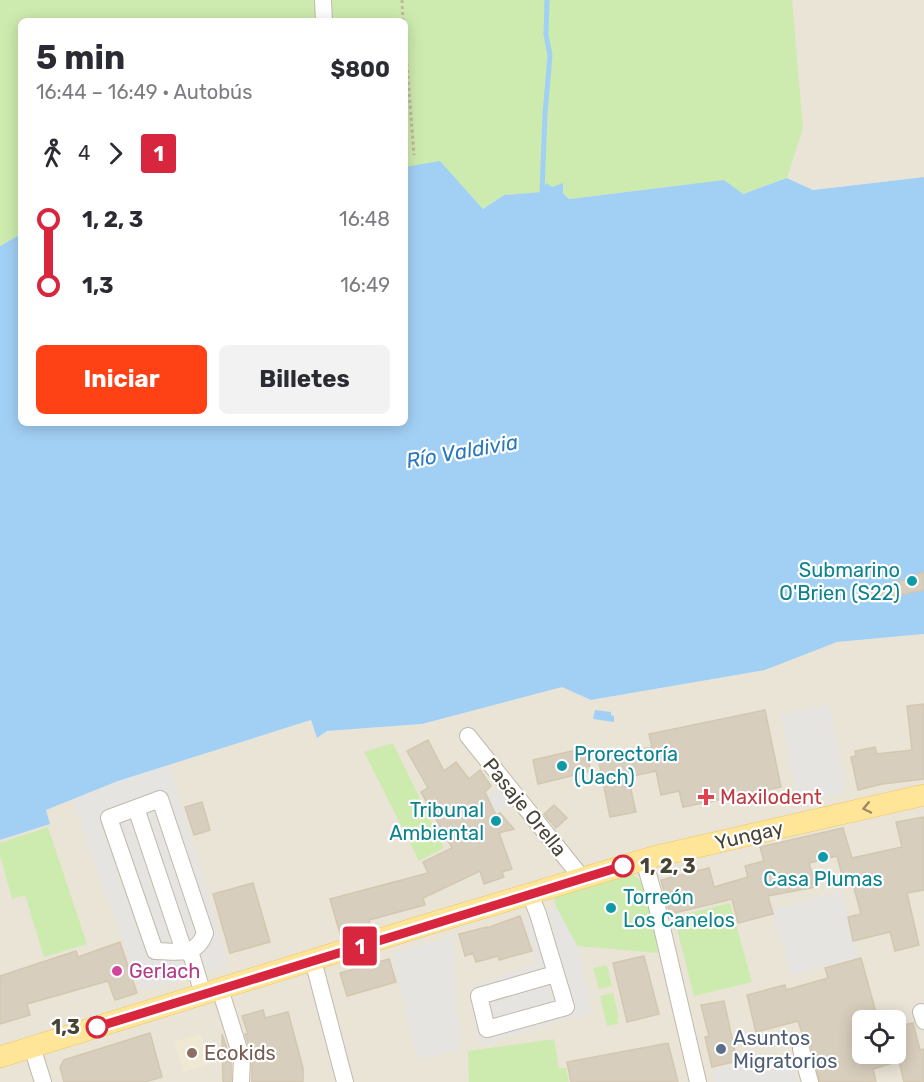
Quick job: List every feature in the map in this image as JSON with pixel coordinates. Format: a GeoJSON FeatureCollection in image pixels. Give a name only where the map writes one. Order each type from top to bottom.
{"type":"FeatureCollection","features":[{"type":"Feature","properties":{"kind":"main road","name":"Yungay"},"geometry":{"type":"LineString","coordinates":[[0,1057],[644,860],[924,795]]}},
{"type":"Feature","properties":{"kind":"street"},"geometry":{"type":"LineString","coordinates":[[323,0],[324,18]]}},
{"type":"Feature","properties":{"kind":"street","name":"Pasaje Orella"},"geometry":{"type":"LineString","coordinates":[[468,736],[582,878]]}},
{"type":"Feature","properties":{"kind":"street"},"geometry":{"type":"LineString","coordinates":[[160,799],[205,933],[201,943],[187,951],[155,951],[109,818],[136,808],[160,799]]}},
{"type":"Feature","properties":{"kind":"street"},"geometry":{"type":"LineString","coordinates":[[136,808],[187,951],[211,992],[242,1059],[241,1082]]}},
{"type":"Feature","properties":{"kind":"street"},"geometry":{"type":"LineString","coordinates":[[644,860],[698,1082]]}},
{"type":"Feature","properties":{"kind":"street"},"geometry":{"type":"LineString","coordinates":[[530,894],[566,1007],[488,1029],[479,996],[555,974]]}},
{"type":"Feature","properties":{"kind":"street"},"geometry":{"type":"LineString","coordinates":[[313,960],[345,1082]]}},
{"type":"Feature","properties":{"kind":"street"},"geometry":{"type":"LineString","coordinates":[[32,1047],[43,1082]]}},
{"type":"Feature","properties":{"kind":"street"},"geometry":{"type":"LineString","coordinates":[[801,1049],[810,1082]]}},
{"type":"Feature","properties":{"kind":"path"},"geometry":{"type":"LineString","coordinates":[[402,0],[403,18]]}},
{"type":"Feature","properties":{"kind":"path"},"geometry":{"type":"LineString","coordinates":[[408,78],[414,155]]}},
{"type":"Feature","properties":{"kind":"shaded area"},"geometry":{"type":"Polygon","coordinates":[[[737,0],[924,0],[924,177],[813,190],[787,178],[743,194],[737,0]]]}},
{"type":"Feature","properties":{"kind":"shaded area"},"geometry":{"type":"Polygon","coordinates":[[[924,634],[924,1082],[0,1082],[0,840],[49,824],[45,810],[118,781],[311,720],[317,738],[327,731],[422,724],[562,686],[592,700],[765,670],[837,642],[924,634]]]}},
{"type":"Feature","properties":{"kind":"shaded area"},"geometry":{"type":"Polygon","coordinates":[[[829,705],[846,793],[798,802],[781,715],[829,705]]]}},
{"type":"Feature","properties":{"kind":"shaded area"},"geometry":{"type":"Polygon","coordinates":[[[170,765],[228,965],[141,991],[72,800],[118,781],[170,765]]]}},
{"type":"Feature","properties":{"kind":"shaded area"},"geometry":{"type":"Polygon","coordinates":[[[501,786],[514,802],[484,821],[476,809],[501,786]]]}},
{"type":"Feature","properties":{"kind":"shaded area"},"geometry":{"type":"Polygon","coordinates":[[[841,891],[875,1010],[852,1010],[852,1040],[846,1041],[824,966],[791,975],[773,910],[841,891]]]}},
{"type":"Feature","properties":{"kind":"shaded area"},"geometry":{"type":"Polygon","coordinates":[[[556,907],[577,946],[592,1012],[480,1046],[470,987],[538,963],[523,920],[556,907]]]}},
{"type":"Feature","properties":{"kind":"shaded area"},"geometry":{"type":"Polygon","coordinates":[[[452,936],[460,1050],[418,1059],[392,953],[452,936]]]}},
{"type":"Feature","properties":{"kind":"shaded area","name":"Ecokids"},"geometry":{"type":"Polygon","coordinates":[[[201,1034],[210,1064],[183,1072],[174,1042],[201,1034]]]}},
{"type":"Feature","properties":{"kind":"shaded area"},"geometry":{"type":"Polygon","coordinates":[[[791,1054],[798,1082],[715,1082],[713,1070],[791,1054]]]}},
{"type":"Feature","properties":{"kind":"green space"},"geometry":{"type":"Polygon","coordinates":[[[0,0],[792,0],[803,128],[787,178],[743,194],[693,184],[569,199],[563,193],[504,195],[483,209],[463,187],[416,166],[408,167],[408,18],[18,18],[18,236],[0,246],[0,0]]]}},
{"type":"Feature","properties":{"kind":"green space"},"geometry":{"type":"Polygon","coordinates":[[[393,743],[444,848],[419,861],[364,752],[393,743]]]}},
{"type":"Feature","properties":{"kind":"green space"},"geometry":{"type":"Polygon","coordinates":[[[48,827],[87,944],[44,957],[25,895],[12,899],[0,855],[0,843],[48,827]]]}},
{"type":"Feature","properties":{"kind":"green space","name":"Torreón Los Canelos"},"geometry":{"type":"Polygon","coordinates":[[[628,873],[638,878],[650,896],[658,953],[577,946],[556,907],[553,895],[628,873]]]}},
{"type":"Feature","properties":{"kind":"green space"},"geometry":{"type":"Polygon","coordinates":[[[730,903],[752,982],[694,996],[674,917],[730,903]]]}},
{"type":"Feature","properties":{"kind":"green space"},"geometry":{"type":"Polygon","coordinates":[[[607,965],[612,986],[599,989],[593,968],[607,965]]]}},
{"type":"Feature","properties":{"kind":"green space"},"geometry":{"type":"Polygon","coordinates":[[[613,993],[619,1018],[617,1019],[618,1024],[607,1026],[600,996],[613,993]]]}},
{"type":"Feature","properties":{"kind":"green space"},"geometry":{"type":"Polygon","coordinates":[[[554,1039],[559,1068],[566,1068],[569,1082],[469,1082],[468,1051],[554,1039]]]}},
{"type":"Feature","properties":{"kind":"water","name":"Río Valdivia"},"geometry":{"type":"Polygon","coordinates":[[[440,161],[483,209],[504,195],[542,192],[546,183],[552,187],[563,183],[563,193],[569,199],[724,180],[743,194],[787,178],[813,190],[924,177],[924,634],[837,642],[765,670],[591,700],[562,687],[422,724],[327,731],[317,738],[311,720],[118,781],[46,810],[50,824],[0,840],[0,246],[18,236],[18,426],[408,426],[408,166],[440,161]]]}},
{"type":"Feature","properties":{"kind":"water"},"geometry":{"type":"Polygon","coordinates":[[[595,710],[611,712],[614,722],[593,719],[595,710]]]}},
{"type":"Feature","properties":{"kind":"building","name":"Submarino O'Brien (S22)"},"geometry":{"type":"Polygon","coordinates":[[[924,572],[924,590],[869,601],[867,594],[924,572]]]}},
{"type":"Feature","properties":{"kind":"building"},"geometry":{"type":"Polygon","coordinates":[[[924,704],[924,779],[882,784],[858,790],[851,757],[856,756],[855,751],[875,747],[877,754],[912,750],[907,706],[924,704]]]}},
{"type":"Feature","properties":{"kind":"building"},"geometry":{"type":"Polygon","coordinates":[[[765,710],[781,787],[683,807],[679,791],[661,795],[656,771],[628,777],[636,812],[610,817],[599,762],[622,758],[621,753],[652,747],[649,734],[765,710]]]}},
{"type":"Feature","properties":{"kind":"building"},"geometry":{"type":"Polygon","coordinates":[[[428,740],[444,771],[456,762],[469,779],[480,770],[491,786],[485,792],[496,815],[500,813],[514,829],[499,833],[512,869],[502,872],[504,877],[484,884],[480,871],[423,898],[425,905],[369,920],[371,928],[341,937],[330,899],[428,873],[423,862],[452,848],[421,792],[428,788],[407,751],[428,740]]]}},
{"type":"Feature","properties":{"kind":"building","name":"Prorectoría (Uach)"},"geometry":{"type":"Polygon","coordinates":[[[585,748],[591,771],[538,784],[533,760],[585,748]]]}},
{"type":"Feature","properties":{"kind":"building"},"geometry":{"type":"Polygon","coordinates":[[[202,802],[210,830],[194,835],[185,807],[202,802]]]}},
{"type":"Feature","properties":{"kind":"building"},"geometry":{"type":"Polygon","coordinates":[[[554,805],[567,818],[556,828],[544,814],[554,805]]]}},
{"type":"Feature","properties":{"kind":"building"},"geometry":{"type":"Polygon","coordinates":[[[924,817],[924,890],[907,893],[919,945],[895,951],[890,932],[853,941],[848,917],[861,914],[853,884],[845,887],[837,856],[809,863],[816,887],[768,896],[773,914],[738,923],[732,899],[670,914],[661,880],[709,868],[714,887],[748,877],[745,866],[764,861],[760,847],[843,828],[852,858],[902,847],[896,822],[924,817]]]}},
{"type":"Feature","properties":{"kind":"building"},"geometry":{"type":"Polygon","coordinates":[[[253,883],[270,942],[230,953],[213,894],[253,883]]]}},
{"type":"Feature","properties":{"kind":"building"},"geometry":{"type":"Polygon","coordinates":[[[520,916],[532,951],[499,960],[498,956],[476,962],[473,953],[465,956],[459,934],[487,928],[520,916]]]}},
{"type":"Feature","properties":{"kind":"building"},"geometry":{"type":"Polygon","coordinates":[[[120,942],[137,993],[115,1000],[108,981],[27,1004],[30,1015],[0,1024],[0,976],[76,951],[78,957],[120,942]]]}},
{"type":"Feature","properties":{"kind":"building"},"geometry":{"type":"Polygon","coordinates":[[[644,956],[659,1014],[627,1022],[613,963],[644,956]]]}},
{"type":"Feature","properties":{"kind":"building"},"geometry":{"type":"Polygon","coordinates":[[[861,958],[875,1010],[852,1010],[852,1064],[889,1064],[873,1069],[876,1082],[820,1082],[811,1046],[804,1039],[798,1021],[756,1032],[747,995],[785,985],[786,990],[828,978],[825,968],[861,958]]]}},
{"type":"Feature","properties":{"kind":"building"},"geometry":{"type":"Polygon","coordinates":[[[389,959],[396,982],[347,996],[340,973],[389,959]]]}},
{"type":"Feature","properties":{"kind":"building"},"geometry":{"type":"Polygon","coordinates":[[[724,1001],[737,1061],[712,1067],[705,1037],[709,1036],[701,1005],[724,1001]]]}},
{"type":"Feature","properties":{"kind":"building"},"geometry":{"type":"Polygon","coordinates":[[[263,1010],[265,1018],[288,1012],[303,1068],[303,1082],[252,1082],[252,1056],[242,1016],[263,1010]]]}},
{"type":"Feature","properties":{"kind":"building"},"geometry":{"type":"Polygon","coordinates":[[[913,1023],[920,1050],[924,1049],[924,1082],[904,1082],[900,1064],[906,1064],[906,1025],[913,1023]]]}},
{"type":"Feature","properties":{"kind":"building"},"geometry":{"type":"Polygon","coordinates":[[[150,1033],[162,1077],[145,1082],[64,1082],[60,1067],[64,1060],[150,1033]]]}},
{"type":"Feature","properties":{"kind":"building"},"geometry":{"type":"Polygon","coordinates":[[[222,1034],[231,1060],[231,1082],[223,1082],[222,1034]]]}},
{"type":"Feature","properties":{"kind":"building"},"geometry":{"type":"Polygon","coordinates":[[[668,1043],[678,1082],[571,1082],[567,1062],[668,1043]]]}},
{"type":"Feature","properties":{"kind":"waterway"},"geometry":{"type":"LineString","coordinates":[[542,192],[550,55],[546,35],[547,0]]}},
{"type":"Feature","properties":{"kind":"bus line","name":"1"},"geometry":{"type":"LineString","coordinates":[[97,1027],[623,866]]}},
{"type":"Feature","properties":{"kind":"place","name":"Submarino O'Brien (S22)"},"geometry":{"type":"Point","coordinates":[912,581]}},
{"type":"Feature","properties":{"kind":"place","name":"Prorectoría (Uach)"},"geometry":{"type":"Point","coordinates":[562,766]}},
{"type":"Feature","properties":{"kind":"place","name":"Maxilodent"},"geometry":{"type":"Point","coordinates":[706,797]}},
{"type":"Feature","properties":{"kind":"place","name":"Tribunal Ambiental"},"geometry":{"type":"Point","coordinates":[496,821]}},
{"type":"Feature","properties":{"kind":"place","name":"Casa Plumas"},"geometry":{"type":"Point","coordinates":[823,857]}},
{"type":"Feature","properties":{"kind":"place","name":"1, 2, 3"},"geometry":{"type":"Point","coordinates":[623,866]}},
{"type":"Feature","properties":{"kind":"place","name":"Torreón Los Canelos"},"geometry":{"type":"Point","coordinates":[611,908]}},
{"type":"Feature","properties":{"kind":"place","name":"Gerlach"},"geometry":{"type":"Point","coordinates":[117,971]}},
{"type":"Feature","properties":{"kind":"place","name":"1,3"},"geometry":{"type":"Point","coordinates":[97,1027]}},
{"type":"Feature","properties":{"kind":"place","name":"Asuntos Migratorios"},"geometry":{"type":"Point","coordinates":[721,1049]}},
{"type":"Feature","properties":{"kind":"place","name":"Ecokids"},"geometry":{"type":"Point","coordinates":[192,1053]}}]}
